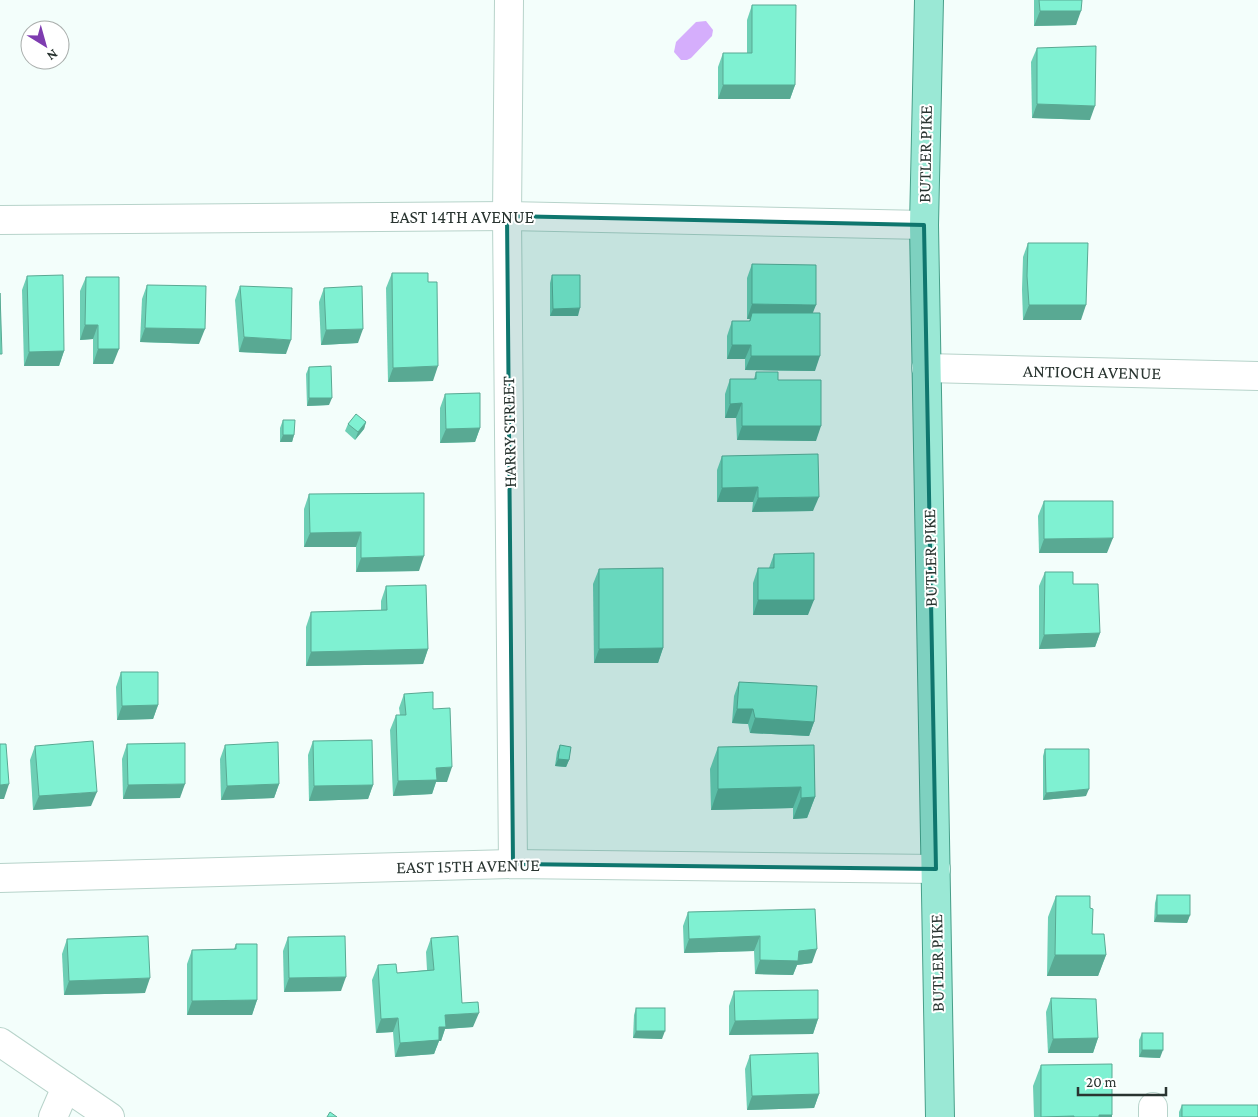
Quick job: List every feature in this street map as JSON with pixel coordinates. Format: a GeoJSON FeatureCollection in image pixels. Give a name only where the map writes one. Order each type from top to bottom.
{"type":"FeatureCollection","features":[{"type":"Feature","properties":{"kind":"main road","name":"BUTLER PIKE"},"geometry":{"type":"LineString","coordinates":[[928,0],[924,225],[940,1117]]}},
{"type":"Feature","properties":{"kind":"street","name":"HARRY STREET"},"geometry":{"type":"LineString","coordinates":[[509,0],[507,216],[513,864]]}},
{"type":"Feature","properties":{"kind":"street","name":"EAST 14TH AVENUE"},"geometry":{"type":"LineString","coordinates":[[0,220],[507,216],[924,225]]}},
{"type":"Feature","properties":{"kind":"street","name":"ANTIOCH AVENUE"},"geometry":{"type":"LineString","coordinates":[[926,368],[1258,376]]}},
{"type":"Feature","properties":{"kind":"street","name":"EAST 15TH AVENUE"},"geometry":{"type":"LineString","coordinates":[[0,878],[513,864],[936,869]]}},
{"type":"Feature","properties":{"kind":"street"},"geometry":{"type":"LineString","coordinates":[[0,1042],[110,1117]]}},
{"type":"Feature","properties":{"kind":"street"},"geometry":{"type":"LineString","coordinates":[[53,1117],[66,1087]]}},
{"type":"Feature","properties":{"kind":"highlighted area"},"geometry":{"type":"Polygon","coordinates":[[[507,216],[924,225],[936,869],[513,864],[507,216]]]}},
{"type":"Feature","properties":{"kind":"shaded area"},"geometry":{"type":"Polygon","coordinates":[[[706,21],[713,30],[712,36],[691,58],[681,60],[674,52],[676,42],[696,22],[706,21]]]}},
{"type":"Feature","properties":{"kind":"building"},"geometry":{"type":"Polygon","coordinates":[[[1039,0],[1082,0],[1081,11],[1040,11],[1039,0]]]}},
{"type":"Feature","properties":{"kind":"building"},"geometry":{"type":"Polygon","coordinates":[[[752,5],[796,5],[795,85],[723,85],[723,53],[752,53],[752,5]]]}},
{"type":"Feature","properties":{"kind":"building"},"geometry":{"type":"Polygon","coordinates":[[[1096,46],[1095,106],[1037,104],[1037,48],[1096,46]]]}},
{"type":"Feature","properties":{"kind":"building"},"geometry":{"type":"Polygon","coordinates":[[[1028,243],[1088,243],[1086,305],[1029,305],[1027,276],[1028,243]]]}},
{"type":"Feature","properties":{"kind":"building"},"geometry":{"type":"Polygon","coordinates":[[[752,264],[816,265],[816,305],[752,304],[752,264]]]}},
{"type":"Feature","properties":{"kind":"building"},"geometry":{"type":"Polygon","coordinates":[[[392,273],[428,273],[428,282],[437,282],[438,366],[393,368],[392,273]]]}},
{"type":"Feature","properties":{"kind":"building"},"geometry":{"type":"Polygon","coordinates":[[[63,275],[64,351],[29,352],[27,276],[63,275]]]}},
{"type":"Feature","properties":{"kind":"building"},"geometry":{"type":"Polygon","coordinates":[[[552,275],[580,275],[580,308],[553,309],[552,275]]]}},
{"type":"Feature","properties":{"kind":"building"},"geometry":{"type":"Polygon","coordinates":[[[86,277],[119,277],[119,349],[98,349],[98,325],[85,325],[86,277]]]}},
{"type":"Feature","properties":{"kind":"building"},"geometry":{"type":"Polygon","coordinates":[[[147,285],[206,286],[205,329],[145,328],[147,285]]]}},
{"type":"Feature","properties":{"kind":"building"},"geometry":{"type":"Polygon","coordinates":[[[240,286],[292,288],[291,340],[244,337],[240,286]]]}},
{"type":"Feature","properties":{"kind":"building"},"geometry":{"type":"Polygon","coordinates":[[[362,286],[363,329],[326,330],[324,288],[362,286]]]}},
{"type":"Feature","properties":{"kind":"building"},"geometry":{"type":"Polygon","coordinates":[[[0,293],[2,354],[0,354],[0,293]]]}},
{"type":"Feature","properties":{"kind":"building"},"geometry":{"type":"Polygon","coordinates":[[[752,313],[820,313],[820,356],[751,356],[751,345],[732,345],[732,321],[750,321],[752,313]]]}},
{"type":"Feature","properties":{"kind":"building"},"geometry":{"type":"Polygon","coordinates":[[[331,366],[332,398],[309,398],[309,367],[331,366]]]}},
{"type":"Feature","properties":{"kind":"building"},"geometry":{"type":"Polygon","coordinates":[[[756,372],[778,372],[778,380],[821,380],[821,426],[742,426],[742,403],[730,404],[730,379],[756,379],[756,372]]]}},
{"type":"Feature","properties":{"kind":"building"},"geometry":{"type":"Polygon","coordinates":[[[480,393],[480,428],[446,429],[445,394],[480,393]]]}},
{"type":"Feature","properties":{"kind":"building"},"geometry":{"type":"Polygon","coordinates":[[[356,414],[366,422],[358,432],[348,424],[356,414]]]}},
{"type":"Feature","properties":{"kind":"building"},"geometry":{"type":"Polygon","coordinates":[[[283,420],[295,420],[294,435],[283,435],[283,420]]]}},
{"type":"Feature","properties":{"kind":"building"},"geometry":{"type":"Polygon","coordinates":[[[818,454],[819,497],[758,498],[758,487],[722,488],[722,456],[818,454]]]}},
{"type":"Feature","properties":{"kind":"building"},"geometry":{"type":"Polygon","coordinates":[[[424,493],[424,556],[361,558],[361,532],[310,533],[309,494],[424,493]]]}},
{"type":"Feature","properties":{"kind":"building"},"geometry":{"type":"Polygon","coordinates":[[[1044,501],[1113,501],[1113,538],[1044,539],[1044,501]]]}},
{"type":"Feature","properties":{"kind":"building"},"geometry":{"type":"Polygon","coordinates":[[[814,553],[814,600],[758,600],[758,568],[774,568],[774,554],[814,553]]]}},
{"type":"Feature","properties":{"kind":"building"},"geometry":{"type":"Polygon","coordinates":[[[663,568],[663,648],[599,649],[599,569],[663,568]]]}},
{"type":"Feature","properties":{"kind":"building"},"geometry":{"type":"Polygon","coordinates":[[[1045,572],[1073,572],[1073,584],[1098,584],[1100,633],[1044,635],[1045,572]]]}},
{"type":"Feature","properties":{"kind":"building"},"geometry":{"type":"Polygon","coordinates":[[[426,585],[428,649],[311,652],[311,612],[387,610],[386,586],[426,585]]]}},
{"type":"Feature","properties":{"kind":"building"},"geometry":{"type":"Polygon","coordinates":[[[121,672],[158,672],[158,705],[122,706],[121,672]]]}},
{"type":"Feature","properties":{"kind":"building"},"geometry":{"type":"Polygon","coordinates":[[[739,682],[817,686],[814,722],[755,718],[753,709],[737,709],[739,682]]]}},
{"type":"Feature","properties":{"kind":"building"},"geometry":{"type":"Polygon","coordinates":[[[433,692],[433,709],[450,708],[452,767],[436,768],[437,780],[398,781],[396,715],[406,715],[404,694],[433,692]]]}},
{"type":"Feature","properties":{"kind":"building"},"geometry":{"type":"Polygon","coordinates":[[[372,740],[373,785],[314,786],[313,741],[372,740]]]}},
{"type":"Feature","properties":{"kind":"building"},"geometry":{"type":"Polygon","coordinates":[[[93,741],[97,792],[39,796],[35,746],[93,741]]]}},
{"type":"Feature","properties":{"kind":"building"},"geometry":{"type":"Polygon","coordinates":[[[278,742],[279,784],[227,786],[225,745],[278,742]]]}},
{"type":"Feature","properties":{"kind":"building"},"geometry":{"type":"Polygon","coordinates":[[[185,743],[185,784],[128,785],[127,744],[185,743]]]}},
{"type":"Feature","properties":{"kind":"building"},"geometry":{"type":"Polygon","coordinates":[[[0,744],[6,744],[9,784],[0,785],[0,744]]]}},
{"type":"Feature","properties":{"kind":"building"},"geometry":{"type":"Polygon","coordinates":[[[560,745],[571,747],[569,760],[558,759],[560,745]]]}},
{"type":"Feature","properties":{"kind":"building"},"geometry":{"type":"Polygon","coordinates":[[[814,745],[815,797],[801,798],[801,787],[718,789],[718,747],[814,745]]]}},
{"type":"Feature","properties":{"kind":"building"},"geometry":{"type":"Polygon","coordinates":[[[1045,749],[1089,749],[1089,789],[1046,793],[1045,749]]]}},
{"type":"Feature","properties":{"kind":"building"},"geometry":{"type":"Polygon","coordinates":[[[1157,895],[1190,895],[1190,915],[1157,915],[1157,895]]]}},
{"type":"Feature","properties":{"kind":"building"},"geometry":{"type":"Polygon","coordinates":[[[1056,896],[1090,896],[1090,908],[1093,909],[1092,934],[1104,934],[1106,955],[1055,955],[1056,896]]]}},
{"type":"Feature","properties":{"kind":"building"},"geometry":{"type":"Polygon","coordinates":[[[815,909],[817,949],[799,951],[798,961],[760,960],[760,936],[689,939],[688,912],[815,909]]]}},
{"type":"Feature","properties":{"kind":"building"},"geometry":{"type":"Polygon","coordinates":[[[148,936],[150,978],[69,981],[67,939],[148,936]]]}},
{"type":"Feature","properties":{"kind":"building"},"geometry":{"type":"Polygon","coordinates":[[[345,936],[346,977],[289,978],[288,937],[345,936]]]}},
{"type":"Feature","properties":{"kind":"building"},"geometry":{"type":"Polygon","coordinates":[[[458,936],[462,1003],[478,1002],[479,1013],[445,1015],[446,1027],[439,1027],[439,1040],[400,1043],[398,1018],[381,1019],[378,965],[396,964],[397,973],[434,970],[431,938],[458,936]]]}},
{"type":"Feature","properties":{"kind":"building"},"geometry":{"type":"Polygon","coordinates":[[[236,944],[257,944],[257,1000],[192,1001],[192,950],[236,949],[236,944]]]}},
{"type":"Feature","properties":{"kind":"building"},"geometry":{"type":"Polygon","coordinates":[[[818,990],[818,1019],[735,1021],[734,991],[818,990]]]}},
{"type":"Feature","properties":{"kind":"building"},"geometry":{"type":"Polygon","coordinates":[[[1051,998],[1096,999],[1098,1038],[1053,1039],[1051,998]]]}},
{"type":"Feature","properties":{"kind":"building"},"geometry":{"type":"Polygon","coordinates":[[[636,1008],[665,1008],[665,1031],[636,1031],[636,1008]]]}},
{"type":"Feature","properties":{"kind":"building"},"geometry":{"type":"Polygon","coordinates":[[[1142,1033],[1163,1033],[1163,1050],[1142,1050],[1142,1033]]]}},
{"type":"Feature","properties":{"kind":"building"},"geometry":{"type":"Polygon","coordinates":[[[818,1053],[819,1094],[752,1096],[750,1055],[818,1053]]]}},
{"type":"Feature","properties":{"kind":"building"},"geometry":{"type":"Polygon","coordinates":[[[1112,1064],[1112,1115],[1099,1115],[1099,1117],[1041,1117],[1041,1065],[1112,1064]]]}},
{"type":"Feature","properties":{"kind":"building"},"geometry":{"type":"Polygon","coordinates":[[[1182,1105],[1258,1105],[1258,1117],[1182,1117],[1182,1105]]]}},
{"type":"Feature","properties":{"kind":"building"},"geometry":{"type":"Polygon","coordinates":[[[330,1112],[337,1117],[327,1117],[330,1112]]]}}]}
